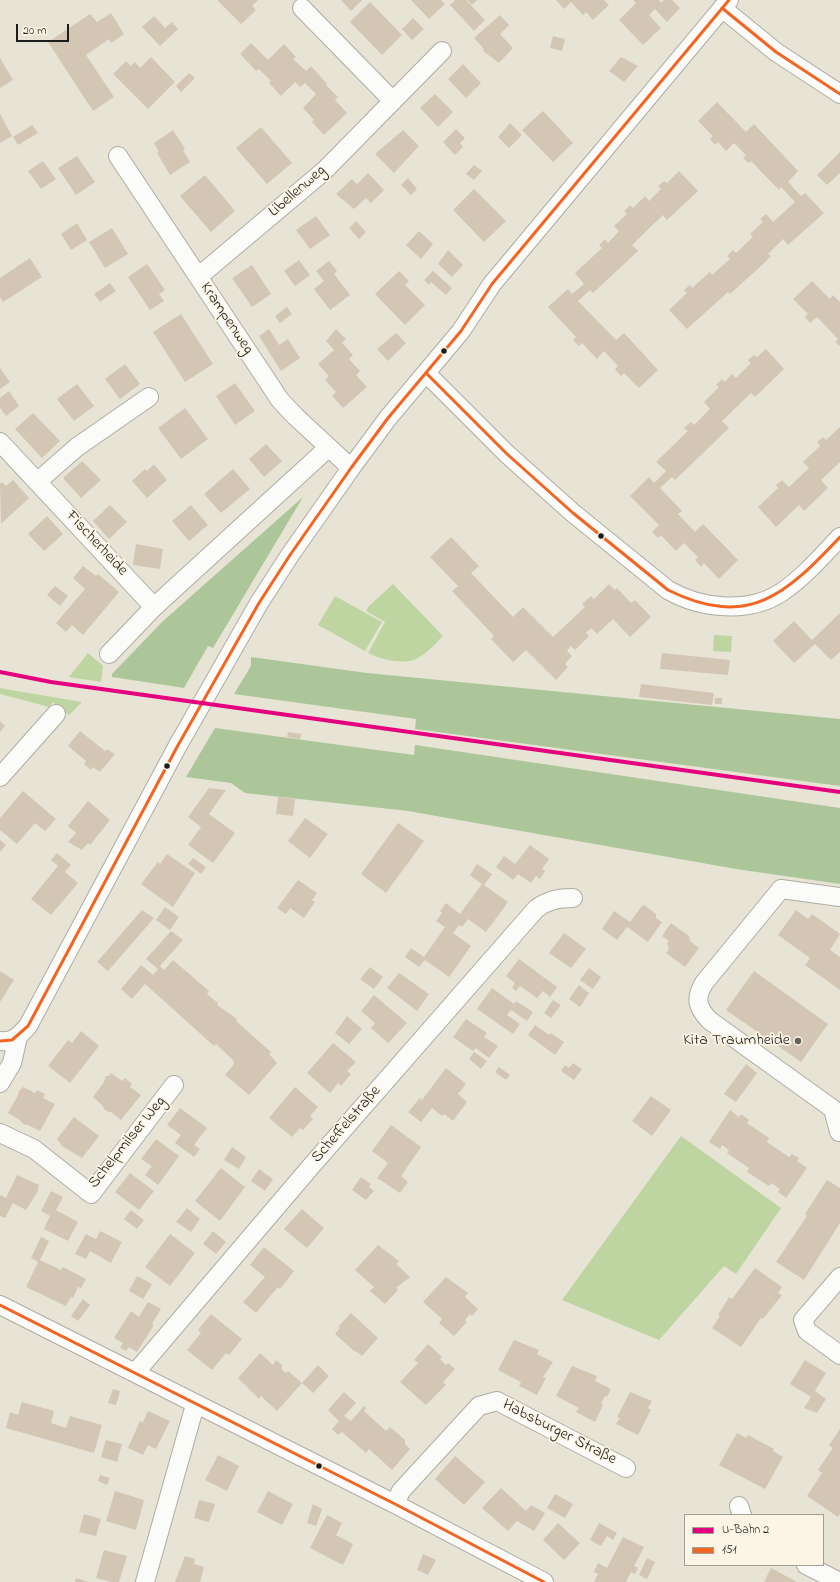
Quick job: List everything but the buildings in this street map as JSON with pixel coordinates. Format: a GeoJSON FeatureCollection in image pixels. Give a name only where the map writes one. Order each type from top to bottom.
{"type":"FeatureCollection","features":[{"type":"Feature","properties":{"kind":"street"},"geometry":{"type":"LineString","coordinates":[[0,1041],[6,1042],[18,1037],[28,1026],[177,748],[259,604],[290,555],[351,468],[461,331],[492,284],[726,4],[776,52],[840,94]]}},
{"type":"Feature","properties":{"kind":"street"},"geometry":{"type":"LineString","coordinates":[[302,8],[393,101]]}},
{"type":"Feature","properties":{"kind":"street","name":"Libellenweg"},"geometry":{"type":"LineString","coordinates":[[198,277],[324,171],[442,51]]}},
{"type":"Feature","properties":{"kind":"street","name":"Krampenweg"},"geometry":{"type":"LineString","coordinates":[[118,156],[280,400],[328,448],[351,468]]}},
{"type":"Feature","properties":{"kind":"street"},"geometry":{"type":"LineString","coordinates":[[426,373],[507,454],[572,513],[668,590],[682,598],[698,604],[715,606],[748,604],[768,599],[782,592],[796,581],[840,537]]}},
{"type":"Feature","properties":{"kind":"street"},"geometry":{"type":"LineString","coordinates":[[37,482],[77,447],[148,397]]}},
{"type":"Feature","properties":{"kind":"street","name":"Fischerheide"},"geometry":{"type":"LineString","coordinates":[[0,442],[154,607]]}},
{"type":"Feature","properties":{"kind":"street"},"geometry":{"type":"LineString","coordinates":[[109,654],[154,607],[328,448]]}},
{"type":"Feature","properties":{"kind":"street"},"geometry":{"type":"LineString","coordinates":[[0,777],[56,714]]}},
{"type":"Feature","properties":{"kind":"street"},"geometry":{"type":"LineString","coordinates":[[839,1132],[833,1108],[709,1020],[702,1012],[698,1002],[699,992],[704,983],[781,889],[840,897]]}},
{"type":"Feature","properties":{"kind":"street","name":"Scheffelstraße"},"geometry":{"type":"LineString","coordinates":[[135,1373],[313,1164],[536,909],[545,902],[556,898],[572,898]]}},
{"type":"Feature","properties":{"kind":"street"},"geometry":{"type":"LineString","coordinates":[[0,1084],[12,1063],[18,1037]]}},
{"type":"Feature","properties":{"kind":"street","name":"Schelpmilser Weg"},"geometry":{"type":"LineString","coordinates":[[0,1133],[34,1149],[91,1194],[174,1085]]}},
{"type":"Feature","properties":{"kind":"street"},"geometry":{"type":"LineString","coordinates":[[840,1276],[803,1320],[807,1331],[840,1355]]}},
{"type":"Feature","properties":{"kind":"street"},"geometry":{"type":"LineString","coordinates":[[0,1305],[395,1504],[544,1582]]}},
{"type":"Feature","properties":{"kind":"street","name":"Habsburger Straße"},"geometry":{"type":"LineString","coordinates":[[395,1504],[401,1491],[478,1406],[497,1401],[626,1468]]}},
{"type":"Feature","properties":{"kind":"street"},"geometry":{"type":"LineString","coordinates":[[145,1582],[195,1404]]}},
{"type":"Feature","properties":{"kind":"street"},"geometry":{"type":"LineString","coordinates":[[808,1566],[840,1582]]}},
{"type":"Feature","properties":{"kind":"green space"},"geometry":{"type":"Polygon","coordinates":[[[303,497],[213,648],[208,646],[184,688],[112,677],[112,674],[162,622],[303,497]]]}},
{"type":"Feature","properties":{"kind":"green space"},"geometry":{"type":"Polygon","coordinates":[[[393,584],[443,636],[430,649],[411,661],[391,660],[368,653],[385,622],[366,611],[369,606],[393,584]]]}},
{"type":"Feature","properties":{"kind":"green space"},"geometry":{"type":"Polygon","coordinates":[[[335,596],[382,622],[365,651],[318,625],[335,596]]]}},
{"type":"Feature","properties":{"kind":"green space"},"geometry":{"type":"Polygon","coordinates":[[[714,635],[732,636],[731,652],[713,651],[714,635]]]}},
{"type":"Feature","properties":{"kind":"green space"},"geometry":{"type":"Polygon","coordinates":[[[88,653],[103,666],[101,682],[69,677],[88,653]]]}},
{"type":"Feature","properties":{"kind":"green space"},"geometry":{"type":"Polygon","coordinates":[[[251,657],[367,673],[840,719],[840,786],[415,729],[416,719],[234,694],[251,666],[251,657]]]}},
{"type":"Feature","properties":{"kind":"green space"},"geometry":{"type":"Polygon","coordinates":[[[0,688],[82,702],[69,715],[53,702],[49,707],[0,694],[0,688]]]}},
{"type":"Feature","properties":{"kind":"green space"},"geometry":{"type":"Polygon","coordinates":[[[215,728],[414,755],[415,745],[840,808],[840,884],[736,869],[408,811],[245,793],[231,783],[186,777],[215,728]]]}},
{"type":"Feature","properties":{"kind":"green space"},"geometry":{"type":"Polygon","coordinates":[[[681,1136],[781,1208],[736,1274],[724,1266],[659,1340],[562,1300],[681,1136]]]}},
{"type":"Feature","properties":{"kind":"metro line","name":"2"},"geometry":{"type":"LineString","coordinates":[[0,672],[51,682],[840,792]]}},
{"type":"Feature","properties":{"kind":"transit line","name":"151"},"geometry":{"type":"LineString","coordinates":[[0,1041],[12,1040],[28,1026],[177,747],[259,603],[290,555],[388,418],[461,331],[492,284],[729,0]]}},
{"type":"Feature","properties":{"kind":"transit line","name":"151"},"geometry":{"type":"LineString","coordinates":[[722,8],[776,52],[840,94]]}},
{"type":"Feature","properties":{"kind":"transit line","name":"151"},"geometry":{"type":"LineString","coordinates":[[426,373],[507,454],[573,513],[668,590],[696,602],[721,607],[744,606],[764,600],[783,589],[802,575],[840,537]]}},
{"type":"Feature","properties":{"kind":"transit line","name":"151"},"geometry":{"type":"LineString","coordinates":[[0,1305],[395,1504],[544,1582]]}},
{"type":"Feature","properties":{"kind":"place","name":"Kita Traumheide"},"geometry":{"type":"Point","coordinates":[798,1041]}}]}
